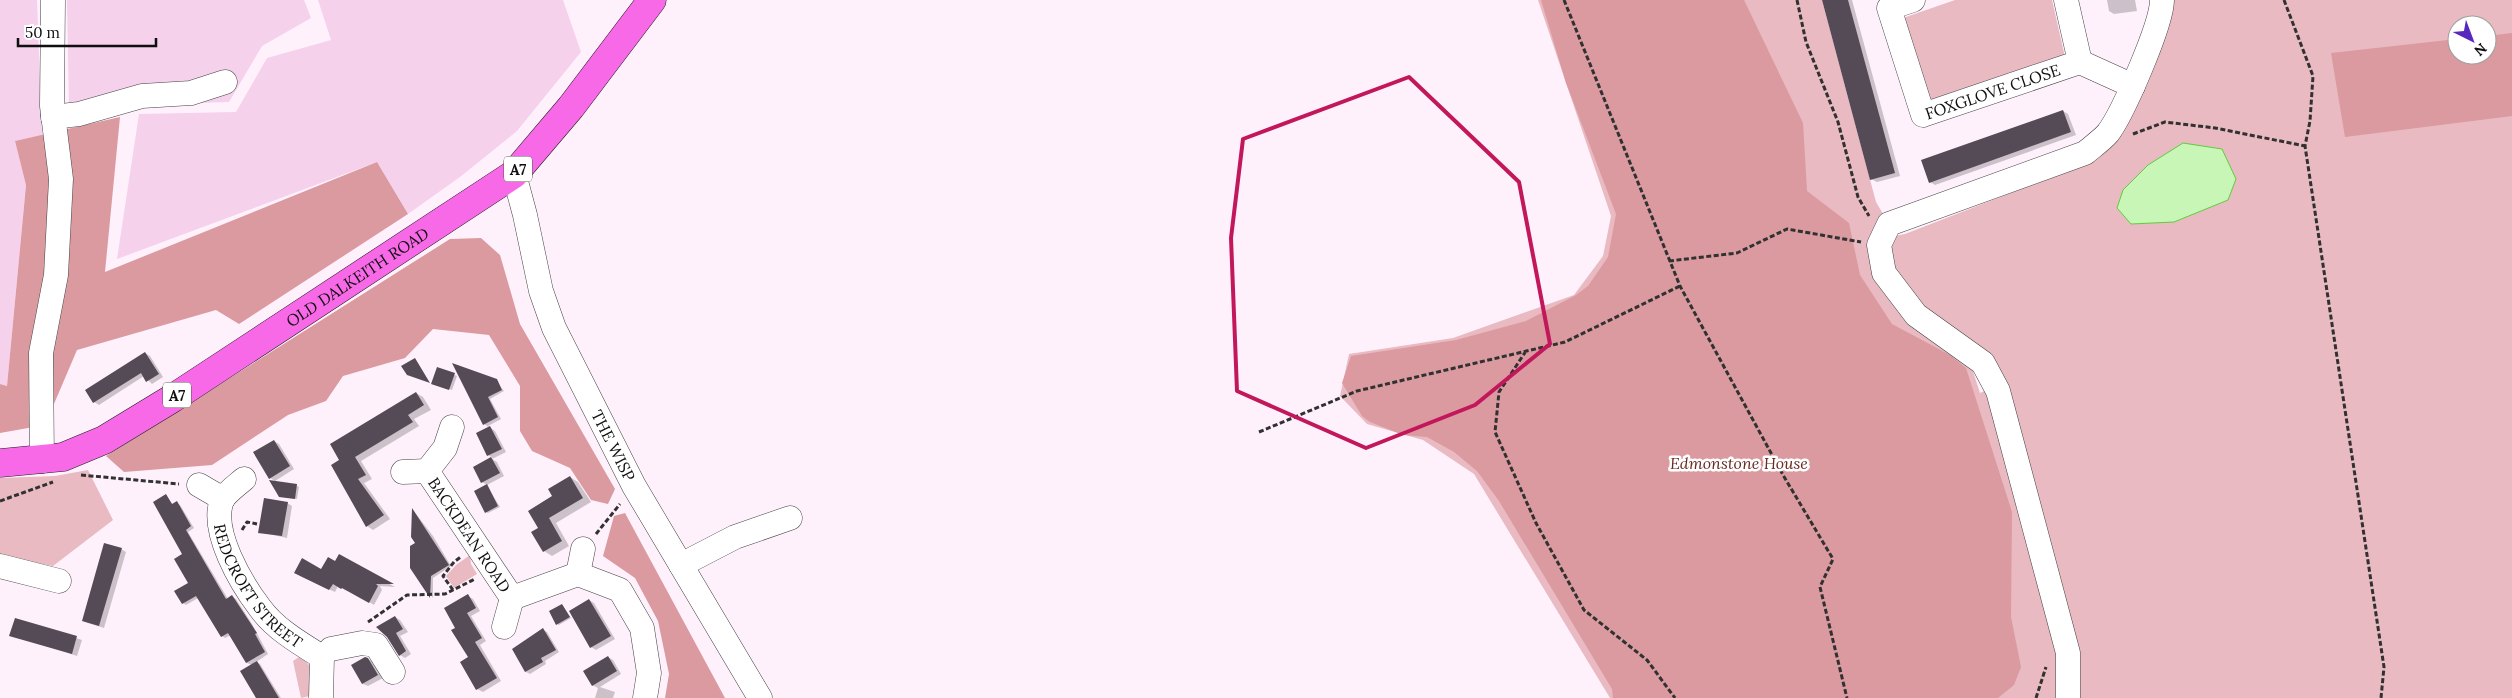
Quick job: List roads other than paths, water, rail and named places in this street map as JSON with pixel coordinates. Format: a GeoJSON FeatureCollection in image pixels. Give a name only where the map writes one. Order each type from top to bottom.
{"type":"FeatureCollection","features":[{"type":"Feature","properties":{"kind":"main road","name":"OLD DALKEITH ROAD"},"geometry":{"type":"LineString","coordinates":[[0,463],[49,471],[63,457],[104,440],[189,388],[514,174],[571,107],[653,0]]}},
{"type":"Feature","properties":{"kind":"street"},"geometry":{"type":"LineString","coordinates":[[49,471],[41,353],[56,275],[60,179],[54,117],[53,0]]}},
{"type":"Feature","properties":{"kind":"street"},"geometry":{"type":"LineString","coordinates":[[523,206],[532,173],[552,140],[640,24],[653,0]]}},
{"type":"Feature","properties":{"kind":"street","name":"FOXGLOVE CLOSE"},"geometry":{"type":"LineString","coordinates":[[1913,0],[1890,8],[1923,115],[2080,62],[2133,86]]}},
{"type":"Feature","properties":{"kind":"street","name":"FOXGLOVE CLOSE"},"geometry":{"type":"LineString","coordinates":[[2066,0],[2080,62]]}},
{"type":"Feature","properties":{"kind":"street"},"geometry":{"type":"LineString","coordinates":[[2068,698],[2068,652],[1998,391],[1983,363],[1916,315],[1884,273],[1880,241],[1889,224],[2085,153],[2108,133],[2133,86],[2158,23],[2162,0]]}},
{"type":"Feature","properties":{"kind":"street"},"geometry":{"type":"LineString","coordinates":[[54,117],[79,114],[142,96],[191,93],[225,82]]}},
{"type":"Feature","properties":{"kind":"street","name":"THE WISP"},"geometry":{"type":"LineString","coordinates":[[514,174],[523,206],[541,291],[554,328],[634,486],[760,698]]}},
{"type":"Feature","properties":{"kind":"street","name":"BACKDEAN ROAD"},"geometry":{"type":"LineString","coordinates":[[403,472],[427,471],[445,448],[452,427]]}},
{"type":"Feature","properties":{"kind":"street","name":"BACKDEAN ROAD"},"geometry":{"type":"LineString","coordinates":[[427,471],[512,598],[504,627]]}},
{"type":"Feature","properties":{"kind":"street","name":"REDCROFT STREET"},"geometry":{"type":"LineString","coordinates":[[244,478],[223,499],[218,524],[226,552],[260,609],[292,638],[333,648],[321,698]]}},
{"type":"Feature","properties":{"kind":"street","name":"REDCROFT STREET"},"geometry":{"type":"LineString","coordinates":[[199,485],[223,499]]}},
{"type":"Feature","properties":{"kind":"street"},"geometry":{"type":"LineString","coordinates":[[681,565],[735,536],[790,518]]}},
{"type":"Feature","properties":{"kind":"street"},"geometry":{"type":"LineString","coordinates":[[583,549],[578,574],[620,590],[642,628],[649,673],[645,698]]}},
{"type":"Feature","properties":{"kind":"street"},"geometry":{"type":"LineString","coordinates":[[0,566],[59,581]]}},
{"type":"Feature","properties":{"kind":"street","name":"BACKDEAN ROAD"},"geometry":{"type":"LineString","coordinates":[[512,598],[578,574]]}},
{"type":"Feature","properties":{"kind":"street"},"geometry":{"type":"LineString","coordinates":[[333,648],[362,643],[376,645],[394,672]]}},
{"type":"Feature","properties":{"kind":"park label","name":"Edmonstone House"},"geometry":{"type":"Point","coordinates":[1739,463]}}]}
